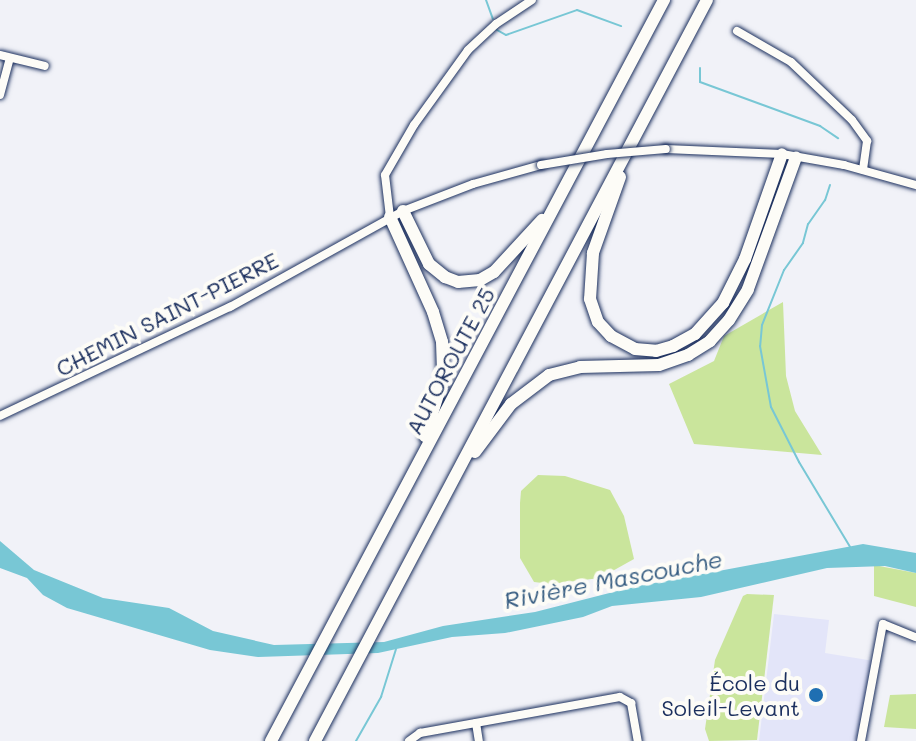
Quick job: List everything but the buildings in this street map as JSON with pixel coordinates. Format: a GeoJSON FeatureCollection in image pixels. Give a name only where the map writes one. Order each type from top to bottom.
{"type":"FeatureCollection","features":[{"type":"Feature","properties":{"kind":"highway","name":"AUTOROUTE 25"},"geometry":{"type":"LineString","coordinates":[[271,741],[664,0]]}},
{"type":"Feature","properties":{"kind":"highway"},"geometry":{"type":"LineString","coordinates":[[315,741],[707,0]]}},
{"type":"Feature","properties":{"kind":"highway"},"geometry":{"type":"LineString","coordinates":[[640,127],[597,237],[589,286],[593,311],[604,330],[616,340],[639,350],[656,351],[679,344],[700,330],[719,310],[741,269],[782,154]]}},
{"type":"Feature","properties":{"kind":"highway"},"geometry":{"type":"LineString","coordinates":[[451,483],[506,410],[542,379],[580,367],[666,364],[710,341],[729,320],[748,289],[796,157]]}},
{"type":"Feature","properties":{"kind":"highway"},"geometry":{"type":"LineString","coordinates":[[403,211],[429,264],[450,280],[470,282],[499,268],[557,202]]}},
{"type":"Feature","properties":{"kind":"highway"},"geometry":{"type":"LineString","coordinates":[[390,217],[436,319],[444,358],[439,399],[408,483]]}},
{"type":"Feature","properties":{"kind":"street"},"geometry":{"type":"LineString","coordinates":[[390,217],[385,180],[389,166],[449,74],[475,43],[532,0]]}},
{"type":"Feature","properties":{"kind":"street"},"geometry":{"type":"LineString","coordinates":[[737,31],[791,62],[852,120],[867,141],[863,170]]}},
{"type":"Feature","properties":{"kind":"street"},"geometry":{"type":"LineString","coordinates":[[0,55],[45,66]]}},
{"type":"Feature","properties":{"kind":"street"},"geometry":{"type":"LineString","coordinates":[[0,95],[10,58]]}},
{"type":"Feature","properties":{"kind":"street","name":"CHEMIN SAINT-PIERRE"},"geometry":{"type":"LineString","coordinates":[[0,416],[230,307],[390,217],[484,180],[541,165],[597,155],[666,149],[782,154],[863,170],[916,185]]}},
{"type":"Feature","properties":{"kind":"street"},"geometry":{"type":"LineString","coordinates":[[389,203],[403,211]]}},
{"type":"Feature","properties":{"kind":"street"},"geometry":{"type":"LineString","coordinates":[[861,741],[883,624],[916,637]]}},
{"type":"Feature","properties":{"kind":"street"},"geometry":{"type":"LineString","coordinates":[[409,741],[420,733],[620,697],[631,703],[638,741]]}},
{"type":"Feature","properties":{"kind":"street"},"geometry":{"type":"LineString","coordinates":[[476,723],[479,741]]}},
{"type":"Feature","properties":{"kind":"shaded area","name":"École du Soleil-Levant"},"geometry":{"type":"Polygon","coordinates":[[[774,614],[829,620],[825,653],[874,661],[861,741],[759,741],[774,614]]]}},
{"type":"Feature","properties":{"kind":"green space"},"geometry":{"type":"Polygon","coordinates":[[[783,302],[786,376],[795,411],[822,455],[694,444],[669,384],[714,361],[724,336],[783,302]]]}},
{"type":"Feature","properties":{"kind":"green space"},"geometry":{"type":"Polygon","coordinates":[[[538,475],[565,476],[610,490],[624,516],[634,559],[600,578],[551,584],[534,582],[520,558],[520,503],[521,491],[538,475]]]}},
{"type":"Feature","properties":{"kind":"green space"},"geometry":{"type":"Polygon","coordinates":[[[874,565],[916,573],[916,607],[874,596],[874,565]]]}},
{"type":"Feature","properties":{"kind":"green space"},"geometry":{"type":"Polygon","coordinates":[[[774,595],[757,740],[709,741],[705,729],[715,660],[743,596],[774,595]]]}},
{"type":"Feature","properties":{"kind":"green space"},"geometry":{"type":"Polygon","coordinates":[[[916,694],[916,729],[884,727],[890,695],[916,694]]]}},
{"type":"Feature","properties":{"kind":"water","name":"Rivière Mascouche"},"geometry":{"type":"Polygon","coordinates":[[[0,541],[34,570],[103,598],[169,608],[213,631],[274,645],[384,642],[443,626],[535,612],[633,587],[863,544],[916,553],[916,573],[885,566],[827,568],[701,597],[612,606],[583,617],[505,633],[452,637],[378,653],[258,657],[210,650],[67,608],[43,595],[27,578],[0,568],[0,541]]]}},
{"type":"Feature","properties":{"kind":"waterway"},"geometry":{"type":"LineString","coordinates":[[486,0],[493,19]]}},
{"type":"Feature","properties":{"kind":"waterway"},"geometry":{"type":"LineString","coordinates":[[497,30],[506,35],[577,10],[621,26]]}},
{"type":"Feature","properties":{"kind":"waterway"},"geometry":{"type":"LineString","coordinates":[[700,68],[700,82],[820,126],[838,138]]}},
{"type":"Feature","properties":{"kind":"waterway"},"geometry":{"type":"LineString","coordinates":[[830,185],[825,200],[808,224],[803,243],[784,270],[762,325],[760,346],[771,407],[799,462],[850,547]]}},
{"type":"Feature","properties":{"kind":"waterway"},"geometry":{"type":"LineString","coordinates":[[356,741],[381,697],[396,649]]}},
{"type":"Feature","properties":{"kind":"place","name":"École du Soleil-Levant"},"geometry":{"type":"Point","coordinates":[816,695]}}]}
